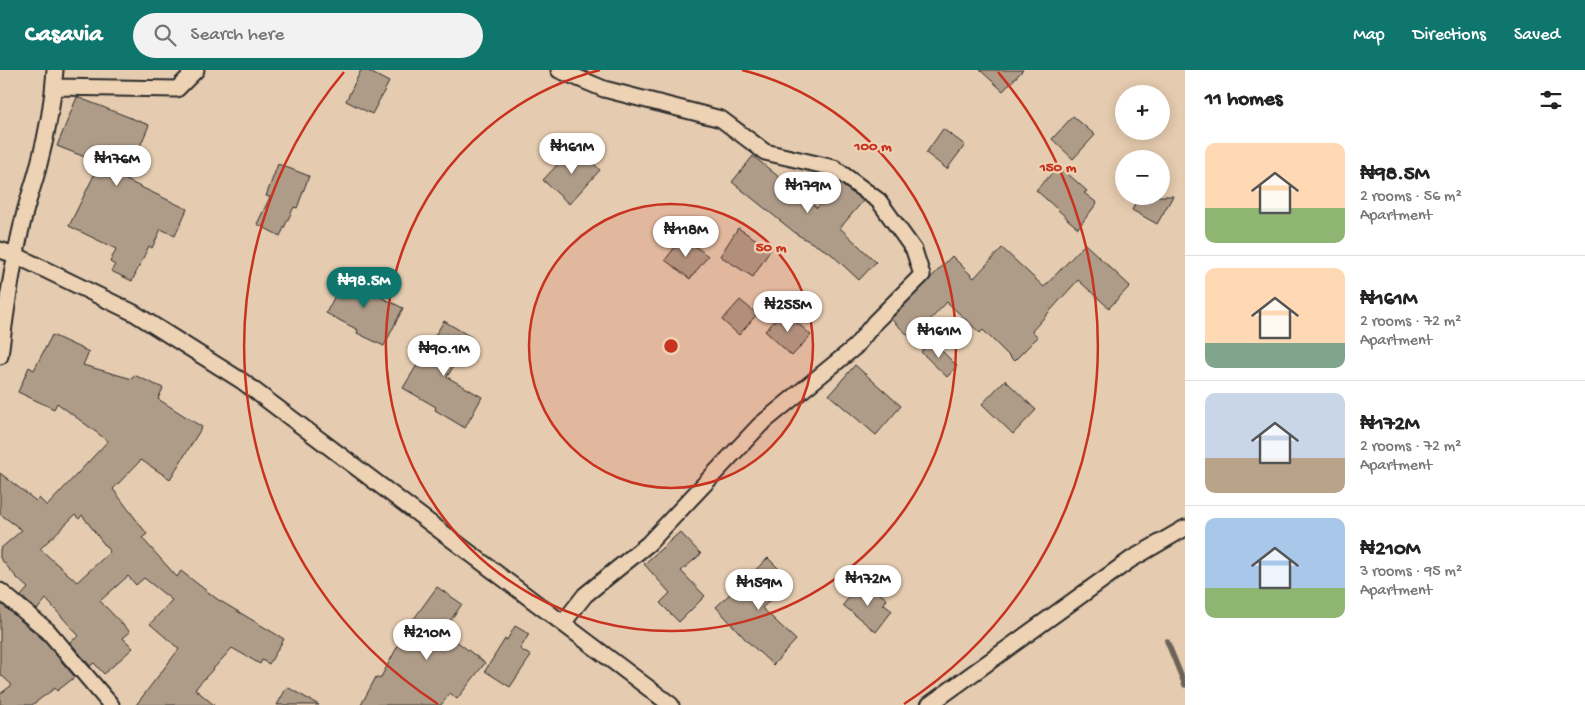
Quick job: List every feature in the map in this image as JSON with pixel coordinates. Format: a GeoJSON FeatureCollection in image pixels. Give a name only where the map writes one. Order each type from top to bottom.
{"type":"FeatureCollection","features":[{"type":"Feature","properties":{"kind":"street"},"geometry":{"type":"LineString","coordinates":[[0,356],[15,255],[39,164],[56,70]]}},
{"type":"Feature","properties":{"kind":"street"},"geometry":{"type":"LineString","coordinates":[[54,87],[177,89],[196,70]]}},
{"type":"Feature","properties":{"kind":"street"},"geometry":{"type":"LineString","coordinates":[[559,70],[604,89],[721,119],[765,152],[834,168],[879,201],[914,250],[922,275],[875,322],[855,347],[760,425],[648,544],[585,594],[563,623]]}},
{"type":"Feature","properties":{"kind":"street"},"geometry":{"type":"LineString","coordinates":[[0,250],[15,255],[134,313],[242,381],[671,705]]}},
{"type":"Feature","properties":{"kind":"street"},"geometry":{"type":"LineString","coordinates":[[929,705],[1130,560],[1185,528]]}},
{"type":"Feature","properties":{"kind":"street"},"geometry":{"type":"LineString","coordinates":[[0,591],[48,631],[110,705]]}},
{"type":"Feature","properties":{"kind":"building"},"geometry":{"type":"Polygon","coordinates":[[[361,70],[366,70],[389,82],[372,114],[346,101],[361,70]]]}},
{"type":"Feature","properties":{"kind":"building"},"geometry":{"type":"Polygon","coordinates":[[[980,70],[1023,70],[1003,91],[980,70]]]}},
{"type":"Feature","properties":{"kind":"building"},"geometry":{"type":"Polygon","coordinates":[[[77,97],[149,125],[126,180],[187,209],[175,236],[161,229],[152,248],[149,246],[132,281],[111,271],[115,265],[110,262],[116,249],[69,226],[100,163],[57,146],[77,97]]]}},
{"type":"Feature","properties":{"kind":"building"},"geometry":{"type":"Polygon","coordinates":[[[1073,116],[1095,135],[1073,159],[1052,139],[1073,116]]]}},
{"type":"Feature","properties":{"kind":"building"},"geometry":{"type":"Polygon","coordinates":[[[943,129],[965,145],[947,169],[926,153],[943,129]]]}},
{"type":"Feature","properties":{"kind":"building"},"geometry":{"type":"Polygon","coordinates":[[[575,146],[600,170],[569,204],[543,180],[575,146]]]}},
{"type":"Feature","properties":{"kind":"building"},"geometry":{"type":"Polygon","coordinates":[[[753,156],[817,208],[838,182],[863,201],[840,228],[876,262],[859,280],[830,253],[798,235],[732,182],[753,156]]]}},
{"type":"Feature","properties":{"kind":"building"},"geometry":{"type":"Polygon","coordinates":[[[278,164],[309,176],[297,208],[294,207],[280,236],[257,224],[270,197],[266,196],[278,164]]]}},
{"type":"Feature","properties":{"kind":"building"},"geometry":{"type":"Polygon","coordinates":[[[1059,166],[1087,191],[1084,193],[1097,203],[1078,228],[1036,190],[1059,166]]]}},
{"type":"Feature","properties":{"kind":"building"},"geometry":{"type":"Polygon","coordinates":[[[1134,205],[1168,205],[1157,224],[1132,210],[1134,205]]]}},
{"type":"Feature","properties":{"kind":"building"},"geometry":{"type":"Polygon","coordinates":[[[738,228],[771,249],[753,277],[720,256],[738,228]]]}},
{"type":"Feature","properties":{"kind":"building"},"geometry":{"type":"Polygon","coordinates":[[[683,237],[708,256],[690,279],[665,260],[683,237]]]}},
{"type":"Feature","properties":{"kind":"building"},"geometry":{"type":"Polygon","coordinates":[[[1085,244],[1130,286],[1109,308],[1078,280],[1032,331],[1038,337],[1014,361],[983,330],[980,333],[947,302],[912,339],[891,319],[952,256],[974,278],[1002,248],[1044,287],[1085,244]]]}},
{"type":"Feature","properties":{"kind":"building"},"geometry":{"type":"Polygon","coordinates":[[[348,271],[377,285],[372,293],[403,308],[384,346],[357,333],[358,330],[326,313],[348,271]]]}},
{"type":"Feature","properties":{"kind":"building"},"geometry":{"type":"Polygon","coordinates":[[[740,300],[757,314],[739,335],[722,320],[740,300]]]}},
{"type":"Feature","properties":{"kind":"building"},"geometry":{"type":"Polygon","coordinates":[[[784,311],[811,335],[792,356],[765,331],[784,311]]]}},
{"type":"Feature","properties":{"kind":"building"},"geometry":{"type":"Polygon","coordinates":[[[444,321],[471,337],[447,377],[482,397],[465,428],[435,410],[436,407],[403,388],[444,321]]]}},
{"type":"Feature","properties":{"kind":"building"},"geometry":{"type":"Polygon","coordinates":[[[52,335],[89,352],[83,365],[132,379],[134,375],[163,388],[158,399],[202,427],[170,479],[141,460],[113,489],[147,534],[142,538],[177,577],[181,571],[217,599],[284,639],[269,664],[262,660],[260,664],[232,648],[195,689],[214,705],[136,705],[179,649],[150,624],[172,600],[144,578],[136,585],[128,576],[100,601],[130,632],[123,638],[133,648],[104,674],[94,663],[90,666],[70,642],[79,636],[46,599],[37,610],[21,596],[28,588],[0,558],[0,549],[22,530],[0,514],[0,473],[36,501],[39,498],[47,506],[108,441],[57,403],[54,409],[18,392],[29,367],[34,370],[52,335]],[[75,515],[40,549],[77,582],[110,552],[82,515],[79,519],[75,515]]]}},
{"type":"Feature","properties":{"kind":"building"},"geometry":{"type":"Polygon","coordinates":[[[932,341],[957,366],[947,377],[921,352],[932,341]]]}},
{"type":"Feature","properties":{"kind":"building"},"geometry":{"type":"Polygon","coordinates":[[[855,365],[901,406],[876,435],[829,395],[855,365]]]}},
{"type":"Feature","properties":{"kind":"building"},"geometry":{"type":"Polygon","coordinates":[[[1005,380],[1036,410],[1013,434],[982,404],[1005,380]]]}},
{"type":"Feature","properties":{"kind":"building"},"geometry":{"type":"Polygon","coordinates":[[[680,532],[701,554],[681,571],[705,596],[679,622],[660,603],[670,593],[644,564],[680,532]]]}},
{"type":"Feature","properties":{"kind":"building"},"geometry":{"type":"Polygon","coordinates":[[[768,558],[791,581],[762,608],[796,640],[773,665],[747,641],[716,607],[768,558]]]}},
{"type":"Feature","properties":{"kind":"building"},"geometry":{"type":"Polygon","coordinates":[[[859,585],[869,593],[872,588],[887,599],[883,604],[892,611],[876,632],[843,605],[859,585]]]}},
{"type":"Feature","properties":{"kind":"building"},"geometry":{"type":"Polygon","coordinates":[[[437,587],[462,604],[443,631],[485,663],[457,699],[450,693],[441,705],[361,705],[376,677],[380,679],[408,627],[437,587]]]}},
{"type":"Feature","properties":{"kind":"building"},"geometry":{"type":"Polygon","coordinates":[[[0,603],[40,637],[75,677],[57,691],[55,688],[32,705],[0,705],[0,694],[12,685],[0,674],[0,603]]]}},
{"type":"Feature","properties":{"kind":"building"},"geometry":{"type":"Polygon","coordinates":[[[515,626],[529,634],[520,649],[531,656],[510,687],[485,671],[515,626]]]}},
{"type":"Feature","properties":{"kind":"building"},"geometry":{"type":"Polygon","coordinates":[[[287,687],[319,705],[277,705],[287,687]]]}},
{"type":"Feature","properties":{"kind":"waterway"},"geometry":{"type":"LineString","coordinates":[[1167,641],[1185,685]]}}]}
